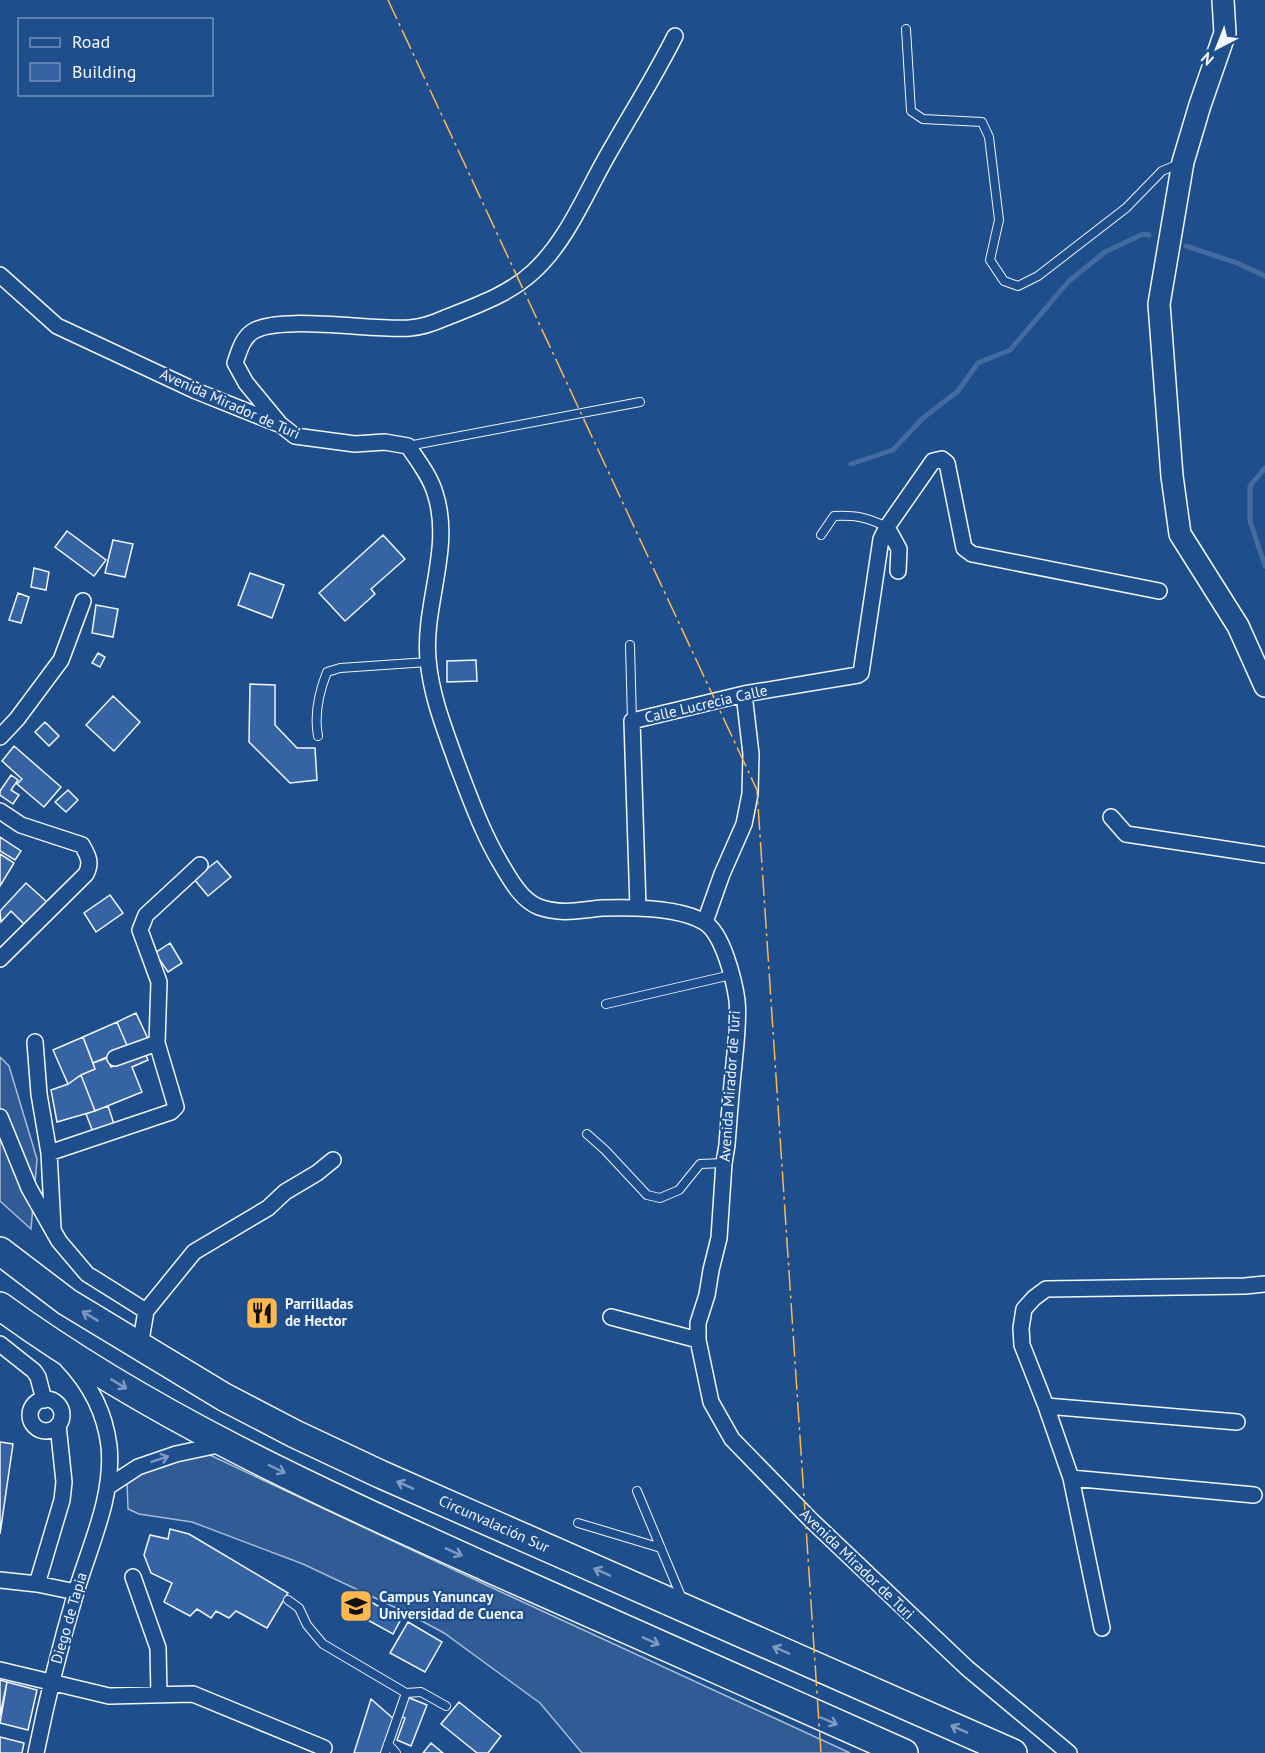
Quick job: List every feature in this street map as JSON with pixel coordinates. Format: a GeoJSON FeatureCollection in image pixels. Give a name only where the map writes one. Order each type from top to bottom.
{"type":"FeatureCollection","features":[{"type":"Feature","properties":{"kind":"highway","name":"Circunvalación Sur"},"geometry":{"type":"LineString","coordinates":[[0,1251],[67,1302],[224,1397],[295,1434],[380,1474],[1013,1753]]}},
{"type":"Feature","properties":{"kind":"highway"},"geometry":{"type":"LineString","coordinates":[[0,1306],[51,1343],[174,1417],[343,1502],[904,1753]]}},
{"type":"Feature","properties":{"kind":"main road"},"geometry":{"type":"LineString","coordinates":[[1223,0],[1225,33],[1183,162],[1159,304],[1172,476],[1180,534],[1238,626],[1265,686]]}},
{"type":"Feature","properties":{"kind":"street"},"geometry":{"type":"LineString","coordinates":[[281,425],[246,383],[235,363],[240,347],[253,331],[283,323],[411,328],[434,323],[506,292],[532,273],[548,257],[570,224],[628,118],[655,76],[675,36]]}},
{"type":"Feature","properties":{"kind":"street","name":"Avenida Mirador de Turi"},"geometry":{"type":"LineString","coordinates":[[0,275],[57,326],[196,391],[281,425],[295,436],[355,444],[385,442],[408,446]]}},
{"type":"Feature","properties":{"kind":"street"},"geometry":{"type":"LineString","coordinates":[[408,446],[427,475],[440,512],[441,532],[427,637],[428,662],[434,696],[474,809],[500,863],[521,895],[538,907],[574,913],[600,909],[638,908],[664,910],[705,922],[722,874],[744,824],[750,795],[751,754],[744,694]]}},
{"type":"Feature","properties":{"kind":"street"},"geometry":{"type":"LineString","coordinates":[[898,571],[900,549],[887,527],[933,461],[942,459],[947,463],[950,474],[964,548],[972,554],[1159,591]]}},
{"type":"Feature","properties":{"kind":"street","name":"Calle Lucrecia Calle"},"geometry":{"type":"LineString","coordinates":[[638,908],[632,721],[744,694],[858,675],[863,668],[881,539],[887,527]]}},
{"type":"Feature","properties":{"kind":"street"},"geometry":{"type":"LineString","coordinates":[[0,737],[17,719],[61,660],[83,601]]}},
{"type":"Feature","properties":{"kind":"street"},"geometry":{"type":"LineString","coordinates":[[0,811],[21,825],[82,844],[89,857],[90,865],[86,874],[0,959]]}},
{"type":"Feature","properties":{"kind":"street"},"geometry":{"type":"LineString","coordinates":[[1111,817],[1126,834],[1265,855]]}},
{"type":"Feature","properties":{"kind":"street"},"geometry":{"type":"LineString","coordinates":[[49,1154],[171,1112],[176,1107],[157,1043],[159,982],[140,930],[146,915],[200,865]]}},
{"type":"Feature","properties":{"kind":"street","name":"Avenida Mirador de Turi"},"geometry":{"type":"LineString","coordinates":[[705,922],[714,933],[731,975],[737,1003],[738,1027],[719,1238],[708,1295],[698,1323],[698,1340],[711,1402],[732,1438],[786,1496],[980,1679],[1069,1753]]}},
{"type":"Feature","properties":{"kind":"street"},"geometry":{"type":"LineString","coordinates":[[35,1042],[39,1094],[49,1154],[53,1231]]}},
{"type":"Feature","properties":{"kind":"street"},"geometry":{"type":"LineString","coordinates":[[115,1058],[157,1043]]}},
{"type":"Feature","properties":{"kind":"street"},"geometry":{"type":"LineString","coordinates":[[0,1117],[29,1188],[59,1241],[87,1274],[146,1311]]}},
{"type":"Feature","properties":{"kind":"street"},"geometry":{"type":"LineString","coordinates":[[140,1346],[146,1311],[194,1252],[261,1213],[285,1192],[333,1160]]}},
{"type":"Feature","properties":{"kind":"street"},"geometry":{"type":"LineString","coordinates":[[1102,1628],[1071,1478],[1022,1346],[1021,1328],[1024,1309],[1046,1289],[1265,1284]]}},
{"type":"Feature","properties":{"kind":"street"},"geometry":{"type":"LineString","coordinates":[[611,1317],[698,1340]]}},
{"type":"Feature","properties":{"kind":"street","name":"Diego de Tapia"},"geometry":{"type":"LineString","coordinates":[[36,1753],[51,1682],[109,1486],[109,1445],[99,1404],[76,1369],[51,1343]]}},
{"type":"Feature","properties":{"kind":"street"},"geometry":{"type":"LineString","coordinates":[[0,1344],[34,1371],[38,1377],[44,1400]]}},
{"type":"Feature","properties":{"kind":"street"},"geometry":{"type":"LineString","coordinates":[[44,1400],[50,1400],[59,1407],[61,1419],[58,1425],[48,1431],[36,1428],[30,1418],[33,1406],[44,1400]]}},
{"type":"Feature","properties":{"kind":"street"},"geometry":{"type":"LineString","coordinates":[[1046,1406],[1238,1422]]}},
{"type":"Feature","properties":{"kind":"street"},"geometry":{"type":"LineString","coordinates":[[37,1584],[62,1500],[64,1482],[58,1425]]}},
{"type":"Feature","properties":{"kind":"street"},"geometry":{"type":"LineString","coordinates":[[109,1486],[138,1467],[176,1454],[225,1443]]}},
{"type":"Feature","properties":{"kind":"street"},"geometry":{"type":"LineString","coordinates":[[1071,1478],[1254,1495]]}},
{"type":"Feature","properties":{"kind":"street"},"geometry":{"type":"LineString","coordinates":[[133,1577],[158,1648],[159,1695]]}},
{"type":"Feature","properties":{"kind":"street"},"geometry":{"type":"LineString","coordinates":[[0,1580],[37,1584],[76,1592]]}},
{"type":"Feature","properties":{"kind":"street"},"geometry":{"type":"LineString","coordinates":[[0,1670],[109,1696],[193,1694],[324,1748]]}},
{"type":"Feature","properties":{"kind":"lane"},"geometry":{"type":"LineString","coordinates":[[906,29],[911,111],[923,119],[982,122],[989,137],[999,219],[990,260],[1004,281],[1018,286],[1038,276],[1126,208],[1162,171],[1183,162]]}},
{"type":"Feature","properties":{"kind":"lane"},"geometry":{"type":"LineString","coordinates":[[408,446],[640,402]]}},
{"type":"Feature","properties":{"kind":"lane"},"geometry":{"type":"LineString","coordinates":[[821,535],[834,516],[856,515],[870,518],[887,527]]}},
{"type":"Feature","properties":{"kind":"lane"},"geometry":{"type":"LineString","coordinates":[[630,645],[632,721]]}},
{"type":"Feature","properties":{"kind":"lane"},"geometry":{"type":"LineString","coordinates":[[318,736],[315,721],[321,687],[327,672],[340,668],[428,662]]}},
{"type":"Feature","properties":{"kind":"lane"},"geometry":{"type":"LineString","coordinates":[[606,1005],[731,975]]}},
{"type":"Feature","properties":{"kind":"lane"},"geometry":{"type":"LineString","coordinates":[[587,1134],[647,1195],[660,1198],[679,1190],[700,1164],[724,1164]]}},
{"type":"Feature","properties":{"kind":"lane"},"geometry":{"type":"LineString","coordinates":[[638,1491],[686,1608]]}},
{"type":"Feature","properties":{"kind":"lane"},"geometry":{"type":"LineString","coordinates":[[578,1523],[661,1548]]}},
{"type":"Feature","properties":{"kind":"lane"},"geometry":{"type":"LineString","coordinates":[[288,1600],[299,1608],[308,1625],[323,1644],[406,1693],[421,1692],[446,1706]]}},
{"type":"Feature","properties":{"kind":"lane"},"geometry":{"type":"LineString","coordinates":[[385,1753],[406,1693]]}},
{"type":"Feature","properties":{"kind":"lane"},"geometry":{"type":"LineString","coordinates":[[388,1744],[396,1753]]}},
{"type":"Feature","properties":{"kind":"shaded area"},"geometry":{"type":"Polygon","coordinates":[[[0,1057],[9,1066],[37,1159],[31,1229],[0,1201],[0,1057]]]}},
{"type":"Feature","properties":{"kind":"shaded area"},"geometry":{"type":"Polygon","coordinates":[[[197,1449],[850,1753],[582,1753],[540,1703],[444,1633],[409,1614],[303,1564],[192,1522],[139,1514],[128,1509],[127,1482],[146,1459],[197,1449]]]}},
{"type":"Feature","properties":{"kind":"building"},"geometry":{"type":"Polygon","coordinates":[[[67,531],[106,560],[94,576],[55,547],[67,531]]]}},
{"type":"Feature","properties":{"kind":"building"},"geometry":{"type":"Polygon","coordinates":[[[383,535],[405,559],[371,589],[375,594],[345,621],[319,593],[383,535]]]}},
{"type":"Feature","properties":{"kind":"building"},"geometry":{"type":"Polygon","coordinates":[[[113,540],[133,544],[125,577],[105,573],[113,540]]]}},
{"type":"Feature","properties":{"kind":"building"},"geometry":{"type":"Polygon","coordinates":[[[34,568],[49,572],[46,590],[31,587],[34,568]]]}},
{"type":"Feature","properties":{"kind":"building"},"geometry":{"type":"Polygon","coordinates":[[[250,573],[284,585],[272,618],[238,605],[250,573]]]}},
{"type":"Feature","properties":{"kind":"building"},"geometry":{"type":"Polygon","coordinates":[[[18,593],[29,597],[21,623],[9,620],[18,593]]]}},
{"type":"Feature","properties":{"kind":"building"},"geometry":{"type":"Polygon","coordinates":[[[96,605],[118,609],[113,637],[92,633],[96,605]]]}},
{"type":"Feature","properties":{"kind":"building"},"geometry":{"type":"Polygon","coordinates":[[[98,653],[105,657],[100,667],[92,663],[98,653]]]}},
{"type":"Feature","properties":{"kind":"building"},"geometry":{"type":"Polygon","coordinates":[[[476,660],[477,681],[447,682],[447,661],[476,660]]]}},
{"type":"Feature","properties":{"kind":"building"},"geometry":{"type":"Polygon","coordinates":[[[250,684],[275,685],[275,725],[297,748],[315,748],[317,780],[290,783],[249,742],[250,684]]]}},
{"type":"Feature","properties":{"kind":"building"},"geometry":{"type":"Polygon","coordinates":[[[113,696],[140,722],[114,751],[86,725],[113,696]]]}},
{"type":"Feature","properties":{"kind":"building"},"geometry":{"type":"Polygon","coordinates":[[[45,722],[59,736],[49,746],[35,732],[45,722]]]}},
{"type":"Feature","properties":{"kind":"building"},"geometry":{"type":"Polygon","coordinates":[[[14,746],[61,787],[44,807],[17,784],[22,779],[2,761],[14,746]]]}},
{"type":"Feature","properties":{"kind":"building"},"geometry":{"type":"Polygon","coordinates":[[[11,775],[18,780],[11,790],[19,795],[13,804],[0,795],[0,791],[11,775]]]}},
{"type":"Feature","properties":{"kind":"building"},"geometry":{"type":"Polygon","coordinates":[[[68,790],[78,800],[66,812],[55,802],[68,790]]]}},
{"type":"Feature","properties":{"kind":"building"},"geometry":{"type":"Polygon","coordinates":[[[0,837],[21,851],[15,860],[0,851],[0,837]]]}},
{"type":"Feature","properties":{"kind":"building"},"geometry":{"type":"Polygon","coordinates":[[[0,854],[14,863],[0,886],[0,854]]]}},
{"type":"Feature","properties":{"kind":"building"},"geometry":{"type":"Polygon","coordinates":[[[217,861],[231,877],[208,896],[194,879],[217,861]]]}},
{"type":"Feature","properties":{"kind":"building"},"geometry":{"type":"Polygon","coordinates":[[[26,883],[47,902],[25,925],[11,911],[1,922],[0,911],[26,883]]]}},
{"type":"Feature","properties":{"kind":"building"},"geometry":{"type":"Polygon","coordinates":[[[110,895],[123,913],[96,932],[84,913],[110,895]]]}},
{"type":"Feature","properties":{"kind":"building"},"geometry":{"type":"Polygon","coordinates":[[[170,943],[182,963],[168,972],[155,953],[170,943]]]}},
{"type":"Feature","properties":{"kind":"building"},"geometry":{"type":"Polygon","coordinates":[[[136,1013],[149,1041],[129,1050],[117,1022],[136,1013]]]}},
{"type":"Feature","properties":{"kind":"building"},"geometry":{"type":"Polygon","coordinates":[[[117,1022],[129,1050],[93,1063],[83,1037],[117,1022]]]}},
{"type":"Feature","properties":{"kind":"building"},"geometry":{"type":"Polygon","coordinates":[[[83,1037],[95,1069],[68,1084],[53,1050],[83,1037]]]}},
{"type":"Feature","properties":{"kind":"building"},"geometry":{"type":"Polygon","coordinates":[[[145,1053],[148,1060],[132,1067],[142,1092],[95,1111],[81,1075],[95,1069],[93,1063],[107,1057],[111,1067],[145,1053]]]}},
{"type":"Feature","properties":{"kind":"building"},"geometry":{"type":"Polygon","coordinates":[[[81,1075],[95,1111],[57,1122],[51,1090],[68,1084],[81,1075]]]}},
{"type":"Feature","properties":{"kind":"building"},"geometry":{"type":"Polygon","coordinates":[[[108,1106],[116,1130],[95,1137],[86,1114],[108,1106]]]}},
{"type":"Feature","properties":{"kind":"building"},"geometry":{"type":"Polygon","coordinates":[[[0,1442],[13,1444],[0,1534],[0,1442]]]}},
{"type":"Feature","properties":{"kind":"building"},"geometry":{"type":"Polygon","coordinates":[[[170,1529],[189,1534],[288,1593],[267,1628],[236,1611],[229,1618],[216,1611],[211,1618],[197,1609],[190,1616],[164,1602],[172,1583],[151,1573],[144,1555],[150,1535],[168,1539],[170,1529]]]}},
{"type":"Feature","properties":{"kind":"building"},"geometry":{"type":"Polygon","coordinates":[[[364,1598],[401,1619],[393,1634],[355,1613],[364,1598]]]}},
{"type":"Feature","properties":{"kind":"building"},"geometry":{"type":"Polygon","coordinates":[[[408,1622],[442,1642],[425,1672],[390,1653],[408,1622]]]}},
{"type":"Feature","properties":{"kind":"building"},"geometry":{"type":"Polygon","coordinates":[[[0,1680],[7,1682],[0,1716],[0,1680]]]}},
{"type":"Feature","properties":{"kind":"building"},"geometry":{"type":"Polygon","coordinates":[[[7,1682],[37,1690],[28,1730],[0,1723],[7,1682]]]}},
{"type":"Feature","properties":{"kind":"building"},"geometry":{"type":"Polygon","coordinates":[[[407,1697],[427,1705],[411,1746],[397,1740],[405,1718],[399,1715],[407,1697]]]}},
{"type":"Feature","properties":{"kind":"building"},"geometry":{"type":"Polygon","coordinates":[[[371,1699],[396,1721],[384,1753],[354,1753],[371,1699]]]}},
{"type":"Feature","properties":{"kind":"building"},"geometry":{"type":"Polygon","coordinates":[[[459,1702],[501,1736],[488,1753],[477,1753],[441,1724],[459,1702]]]}},
{"type":"Feature","properties":{"kind":"building"},"geometry":{"type":"Polygon","coordinates":[[[0,1737],[24,1743],[22,1753],[0,1753],[0,1737]]]}},
{"type":"Feature","properties":{"kind":"building"},"geometry":{"type":"Polygon","coordinates":[[[431,1743],[443,1753],[423,1753],[431,1743]]]}},
{"type":"Feature","properties":{"kind":"waterway"},"geometry":{"type":"LineString","coordinates":[[851,464],[893,450],[923,418],[958,391],[978,363],[1010,350],[1069,281],[1105,252],[1143,234],[1149,235]]}},
{"type":"Feature","properties":{"kind":"waterway"},"geometry":{"type":"LineString","coordinates":[[1186,246],[1237,263],[1265,276]]}},
{"type":"Feature","properties":{"kind":"waterway"},"geometry":{"type":"LineString","coordinates":[[1265,468],[1250,486],[1250,521],[1265,566]]}},
{"type":"Feature","properties":{"kind":"power"},"geometry":{"type":"LineString","coordinates":[[388,0],[757,790],[821,1753]]}},
{"type":"Feature","properties":{"kind":"place","name":"Parrilladas de Hector"},"geometry":{"type":"Point","coordinates":[262,1313]}},
{"type":"Feature","properties":{"kind":"place","name":"Campus Yanuncay Universidad de Cuenca"},"geometry":{"type":"Point","coordinates":[356,1606]}}]}
